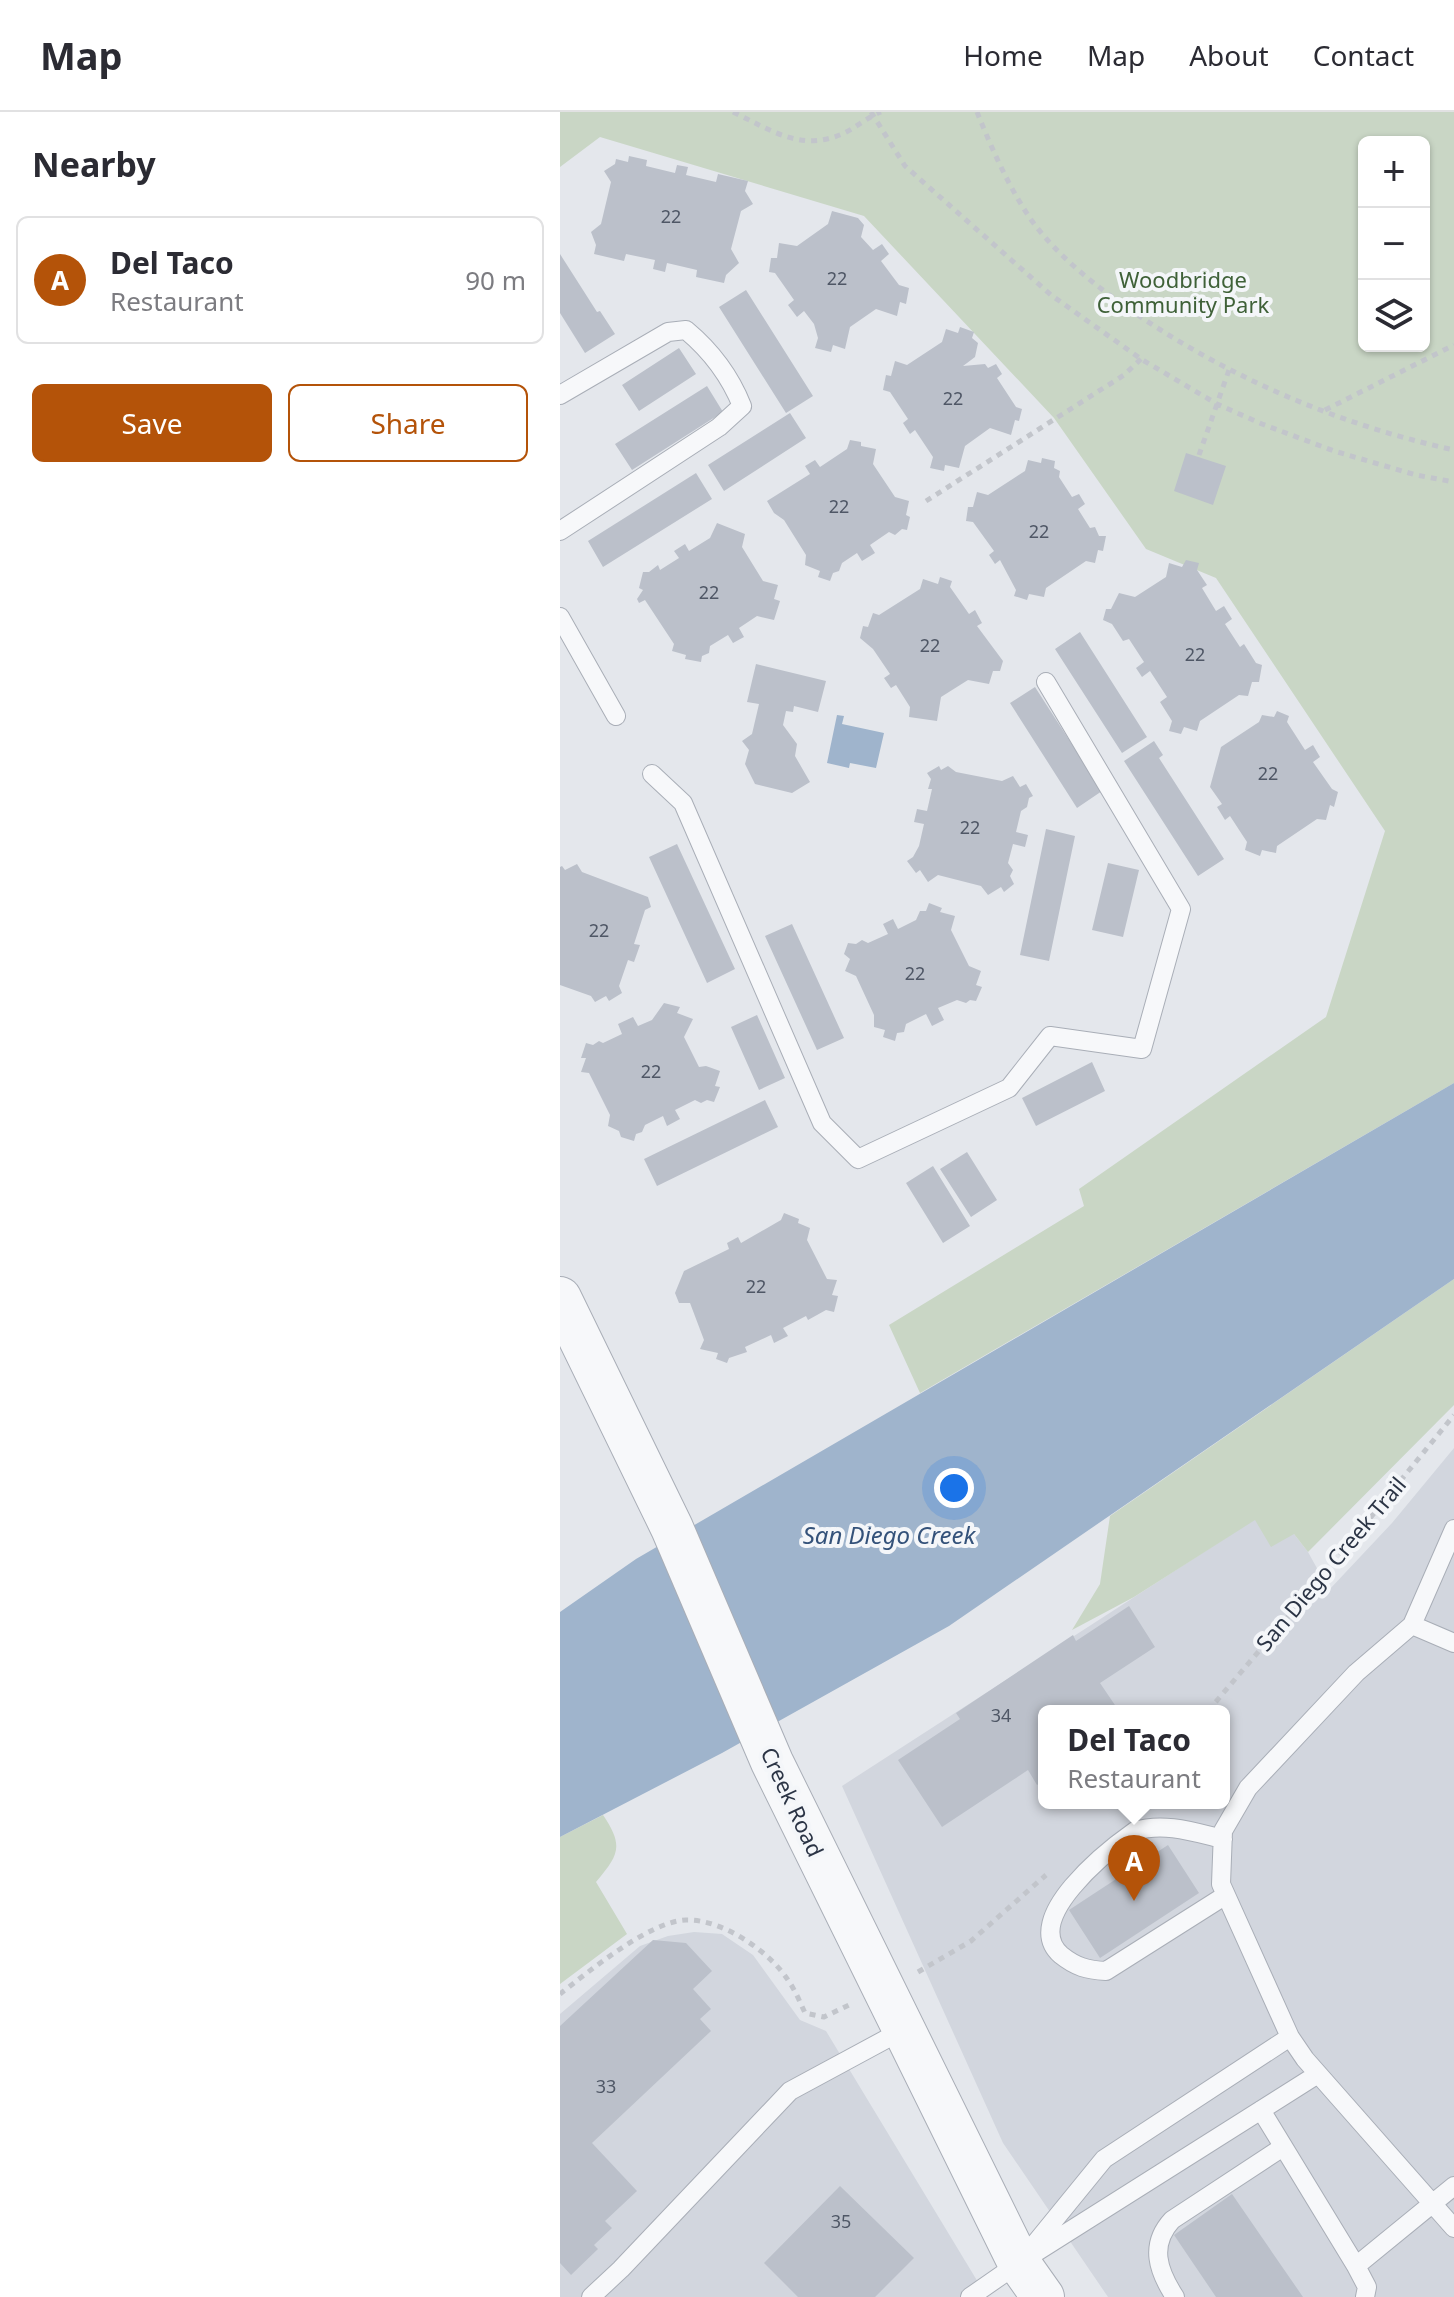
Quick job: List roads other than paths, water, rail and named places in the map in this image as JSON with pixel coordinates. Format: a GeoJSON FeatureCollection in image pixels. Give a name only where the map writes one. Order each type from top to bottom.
{"type":"FeatureCollection","features":[{"type":"Feature","properties":{"kind":"street","name":"Creek Road"},"geometry":{"type":"LineString","coordinates":[[560,1298],[672,1528],[772,1762],[1019,2263],[1043,2297]]}},
{"type":"Feature","properties":{"kind":"lane"},"geometry":{"type":"LineString","coordinates":[[560,395],[668,332],[686,330],[702,343],[734,387],[742,406],[719,427],[560,531]]}},
{"type":"Feature","properties":{"kind":"lane"},"geometry":{"type":"LineString","coordinates":[[560,617],[616,716]]}},
{"type":"Feature","properties":{"kind":"lane"},"geometry":{"type":"LineString","coordinates":[[652,774],[683,803],[822,1123],[858,1159],[1009,1088],[1050,1036],[1142,1049],[1181,909],[1046,682]]}},
{"type":"Feature","properties":{"kind":"lane"},"geometry":{"type":"LineString","coordinates":[[1454,1529],[1412,1625],[1356,1673],[1248,1788],[1223,1831],[1221,1884],[1290,2037],[1318,2074],[1454,2228]]}},
{"type":"Feature","properties":{"kind":"lane"},"geometry":{"type":"LineString","coordinates":[[1412,1625],[1454,1643]]}},
{"type":"Feature","properties":{"kind":"lane"},"geometry":{"type":"LineString","coordinates":[[1223,1839],[1169,1827],[1148,1827],[1135,1831],[1062,1898],[1054,1912],[1050,1934],[1057,1951],[1068,1960],[1085,1970],[1106,1971],[1226,1895]]}},
{"type":"Feature","properties":{"kind":"lane"},"geometry":{"type":"LineString","coordinates":[[591,2297],[790,2091],[903,2030]]}},
{"type":"Feature","properties":{"kind":"lane"},"geometry":{"type":"LineString","coordinates":[[1019,2263],[1104,2159],[1290,2037]]}},
{"type":"Feature","properties":{"kind":"lane"},"geometry":{"type":"LineString","coordinates":[[970,2297],[1318,2074]]}},
{"type":"Feature","properties":{"kind":"lane"},"geometry":{"type":"LineString","coordinates":[[1261,2110],[1356,2266],[1367,2287],[1365,2297]]}},
{"type":"Feature","properties":{"kind":"lane"},"geometry":{"type":"LineString","coordinates":[[1175,2297],[1158,2264],[1159,2240],[1164,2229],[1172,2220],[1283,2147]]}},
{"type":"Feature","properties":{"kind":"lane"},"geometry":{"type":"LineString","coordinates":[[1356,2266],[1454,2186]]}},
{"type":"Feature","properties":{"kind":"water"},"geometry":{"type":"Polygon","coordinates":[[[837,715],[844,716],[842,724],[884,733],[876,768],[850,763],[849,768],[827,763],[837,715]]]}},
{"type":"Feature","properties":{"kind":"water","name":"San Diego Creek"},"geometry":{"type":"Polygon","coordinates":[[[1454,1083],[1454,1279],[949,1626],[722,1753],[560,1837],[560,1612],[636,1559],[1454,1083]]]}},
{"type":"Feature","properties":{"kind":"place","name":"Del Taco"},"geometry":{"type":"Point","coordinates":[1134,1901]}},
{"type":"Feature","properties":{"kind":"park label","name":"Woodbridge Community Park"},"geometry":{"type":"Point","coordinates":[1183,292]}}]}
